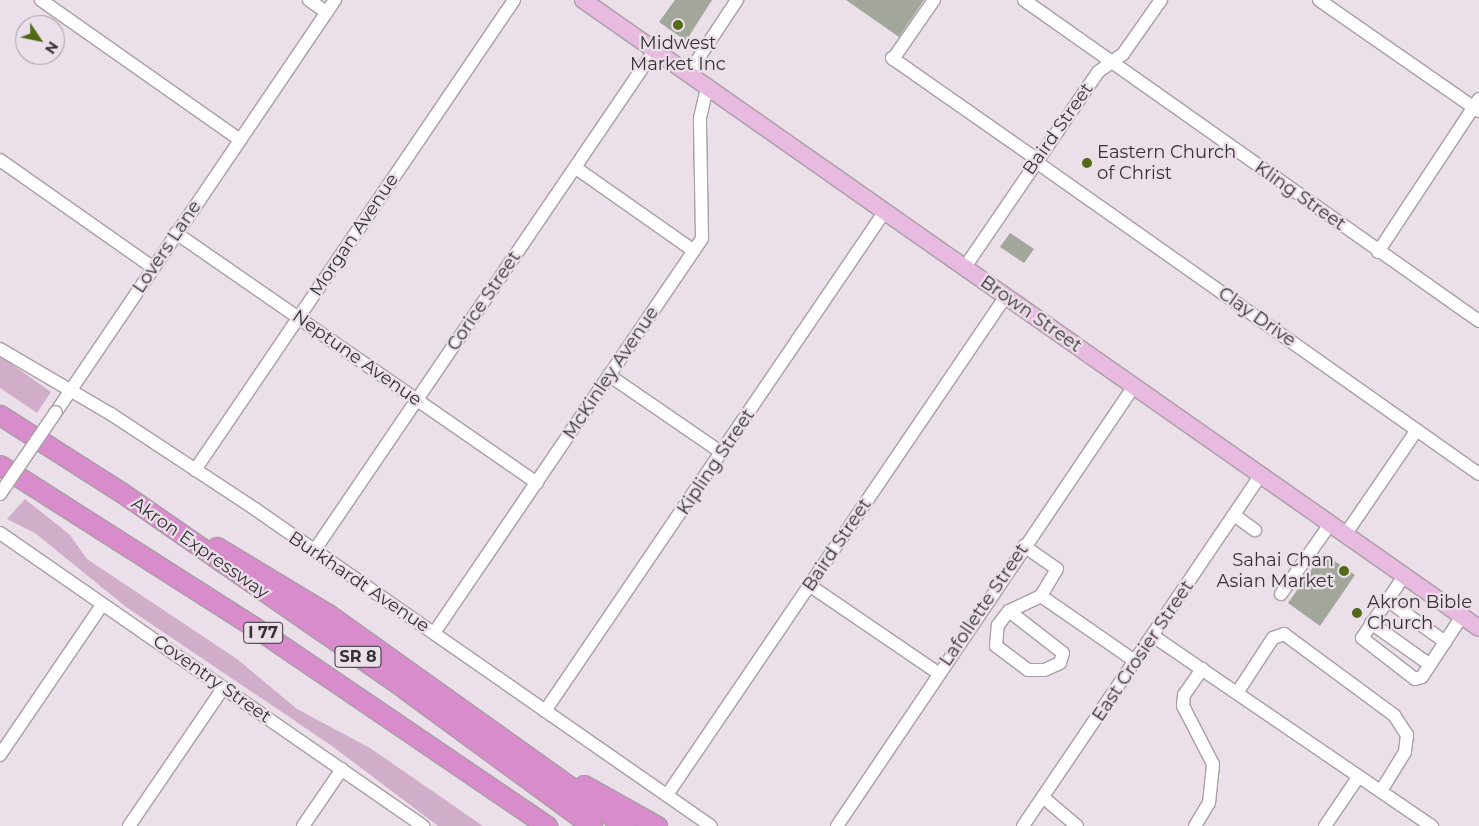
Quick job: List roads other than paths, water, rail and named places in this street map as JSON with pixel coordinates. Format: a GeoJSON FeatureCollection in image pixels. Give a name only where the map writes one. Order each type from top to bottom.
{"type":"FeatureCollection","features":[{"type":"Feature","properties":{"kind":"highway","name":"Akron Expressway"},"geometry":{"type":"LineString","coordinates":[[0,415],[121,492],[405,689],[592,826]]}},
{"type":"Feature","properties":{"kind":"highway","name":"Akron Expressway"},"geometry":{"type":"LineString","coordinates":[[0,465],[253,626],[547,826]]}},
{"type":"Feature","properties":{"kind":"highway"},"geometry":{"type":"LineString","coordinates":[[121,492],[328,614],[625,826]]}},
{"type":"Feature","properties":{"kind":"highway"},"geometry":{"type":"LineString","coordinates":[[538,764],[600,792],[657,826]]}},
{"type":"Feature","properties":{"kind":"highway","name":"I 77"},"geometry":{"type":"LineString","coordinates":[[521,808],[542,826]]}},
{"type":"Feature","properties":{"kind":"main road","name":"Brown Street"},"geometry":{"type":"LineString","coordinates":[[583,0],[1479,628]]}},
{"type":"Feature","properties":{"kind":"street"},"geometry":{"type":"LineString","coordinates":[[41,0],[239,139]]}},
{"type":"Feature","properties":{"kind":"street"},"geometry":{"type":"LineString","coordinates":[[309,0],[326,12]]}},
{"type":"Feature","properties":{"kind":"street","name":"Lovers Lane"},"geometry":{"type":"LineString","coordinates":[[0,494],[334,0]]}},
{"type":"Feature","properties":{"kind":"street","name":"Morgan Avenue"},"geometry":{"type":"LineString","coordinates":[[197,471],[298,317],[514,0]]}},
{"type":"Feature","properties":{"kind":"street"},"geometry":{"type":"LineString","coordinates":[[688,74],[737,0]]}},
{"type":"Feature","properties":{"kind":"street","name":"Clay Drive"},"geometry":{"type":"LineString","coordinates":[[934,0],[892,59],[1479,474]]}},
{"type":"Feature","properties":{"kind":"street","name":"Kling Street"},"geometry":{"type":"LineString","coordinates":[[1024,0],[1378,252],[1479,321]]}},
{"type":"Feature","properties":{"kind":"street","name":"Baird Street"},"geometry":{"type":"LineString","coordinates":[[965,267],[1036,160],[1098,72],[1123,54],[1161,0]]}},
{"type":"Feature","properties":{"kind":"street"},"geometry":{"type":"LineString","coordinates":[[1319,0],[1477,106],[1378,252]]}},
{"type":"Feature","properties":{"kind":"street","name":"Corice Street"},"geometry":{"type":"LineString","coordinates":[[314,551],[654,51]]}},
{"type":"Feature","properties":{"kind":"street","name":"McKinley Avenue"},"geometry":{"type":"LineString","coordinates":[[434,633],[694,250],[704,227],[700,118],[707,87]]}},
{"type":"Feature","properties":{"kind":"street"},"geometry":{"type":"LineString","coordinates":[[0,160],[152,267]]}},
{"type":"Feature","properties":{"kind":"street"},"geometry":{"type":"LineString","coordinates":[[576,168],[694,250]]}},
{"type":"Feature","properties":{"kind":"street","name":"Kipling Street"},"geometry":{"type":"LineString","coordinates":[[545,712],[884,211]]}},
{"type":"Feature","properties":{"kind":"street","name":"Neptune Avenue"},"geometry":{"type":"LineString","coordinates":[[176,233],[537,483]]}},
{"type":"Feature","properties":{"kind":"street","name":"Baird Street"},"geometry":{"type":"LineString","coordinates":[[667,794],[1006,296]]}},
{"type":"Feature","properties":{"kind":"street","name":"Burkhardt Avenue"},"geometry":{"type":"LineString","coordinates":[[0,349],[110,414],[197,471],[711,826]]}},
{"type":"Feature","properties":{"kind":"street"},"geometry":{"type":"LineString","coordinates":[[610,376],[722,453]]}},
{"type":"Feature","properties":{"kind":"street","name":"Lafollette Street"},"geometry":{"type":"LineString","coordinates":[[837,826],[938,673],[1134,386]]}},
{"type":"Feature","properties":{"kind":"street"},"geometry":{"type":"LineString","coordinates":[[1346,535],[1417,430]]}},
{"type":"Feature","properties":{"kind":"street","name":"East Crosier Street"},"geometry":{"type":"LineString","coordinates":[[1023,826],[1044,798],[1262,475]]}},
{"type":"Feature","properties":{"kind":"street"},"geometry":{"type":"LineString","coordinates":[[1234,516],[1255,530]]}},
{"type":"Feature","properties":{"kind":"street"},"geometry":{"type":"LineString","coordinates":[[1282,594],[1330,524]]}},
{"type":"Feature","properties":{"kind":"street","name":"Coventry Street"},"geometry":{"type":"LineString","coordinates":[[0,532],[102,605],[423,826]]}},
{"type":"Feature","properties":{"kind":"street"},"geometry":{"type":"LineString","coordinates":[[1009,611],[1063,652],[1060,663],[1044,670],[1028,670],[996,646],[998,625],[1009,611],[1041,596],[1057,569],[1024,546]]}},
{"type":"Feature","properties":{"kind":"street"},"geometry":{"type":"LineString","coordinates":[[1404,576],[1362,636],[1364,642],[1415,679],[1422,677],[1462,616]]}},
{"type":"Feature","properties":{"kind":"street"},"geometry":{"type":"LineString","coordinates":[[809,585],[938,673]]}},
{"type":"Feature","properties":{"kind":"street"},"geometry":{"type":"LineString","coordinates":[[1041,596],[1135,661]]}},
{"type":"Feature","properties":{"kind":"street"},"geometry":{"type":"LineString","coordinates":[[1387,600],[1445,642]]}},
{"type":"Feature","properties":{"kind":"street"},"geometry":{"type":"LineString","coordinates":[[0,755],[102,605]]}},
{"type":"Feature","properties":{"kind":"street"},"geometry":{"type":"LineString","coordinates":[[1371,623],[1430,665]]}},
{"type":"Feature","properties":{"kind":"street"},"geometry":{"type":"LineString","coordinates":[[1237,693],[1273,638],[1284,634],[1394,715],[1407,735],[1405,752],[1381,791]]}},
{"type":"Feature","properties":{"kind":"street"},"geometry":{"type":"LineString","coordinates":[[1152,636],[1432,826]]}},
{"type":"Feature","properties":{"kind":"street"},"geometry":{"type":"LineString","coordinates":[[1195,826],[1209,803],[1213,764],[1184,706],[1184,695],[1202,669]]}},
{"type":"Feature","properties":{"kind":"street"},"geometry":{"type":"LineString","coordinates":[[129,826],[224,688]]}},
{"type":"Feature","properties":{"kind":"street"},"geometry":{"type":"LineString","coordinates":[[303,826],[342,769]]}},
{"type":"Feature","properties":{"kind":"street"},"geometry":{"type":"LineString","coordinates":[[1324,826],[1359,776]]}},
{"type":"Feature","properties":{"kind":"street"},"geometry":{"type":"LineString","coordinates":[[1044,798],[1077,826]]}},
{"type":"Feature","properties":{"kind":"place","name":"Midwest Market Inc"},"geometry":{"type":"Point","coordinates":[678,25]}},
{"type":"Feature","properties":{"kind":"place","name":"Eastern Church of Christ"},"geometry":{"type":"Point","coordinates":[1087,163]}},
{"type":"Feature","properties":{"kind":"place","name":"Sahai Chan Asian Market"},"geometry":{"type":"Point","coordinates":[1344,571]}},
{"type":"Feature","properties":{"kind":"place","name":"Akron Bible Church"},"geometry":{"type":"Point","coordinates":[1357,613]}}]}
